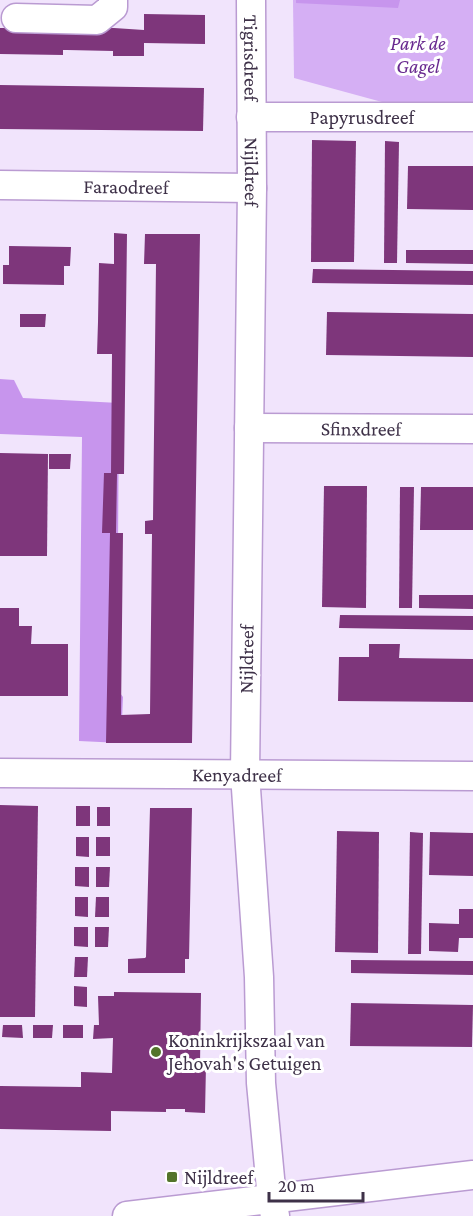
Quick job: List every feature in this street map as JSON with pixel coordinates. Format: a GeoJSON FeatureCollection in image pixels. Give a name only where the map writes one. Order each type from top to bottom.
{"type":"FeatureCollection","features":[{"type":"Feature","properties":{"kind":"street"},"geometry":{"type":"LineString","coordinates":[[16,18],[97,20],[113,7],[113,0]]}},
{"type":"Feature","properties":{"kind":"street","name":"Tigrisdreef"},"geometry":{"type":"LineString","coordinates":[[251,0],[251,117]]}},
{"type":"Feature","properties":{"kind":"street","name":"Papyrusdreef"},"geometry":{"type":"LineString","coordinates":[[251,117],[473,117]]}},
{"type":"Feature","properties":{"kind":"street","name":"Nijldreef"},"geometry":{"type":"LineString","coordinates":[[251,117],[245,774],[259,977],[261,1083],[274,1208]]}},
{"type":"Feature","properties":{"kind":"street","name":"Faraodreef"},"geometry":{"type":"LineString","coordinates":[[0,185],[252,188]]}},
{"type":"Feature","properties":{"kind":"street","name":"Sfinxdreef"},"geometry":{"type":"LineString","coordinates":[[249,428],[473,429]]}},
{"type":"Feature","properties":{"kind":"street","name":"Kenyadreef"},"geometry":{"type":"LineString","coordinates":[[0,772],[473,776]]}},
{"type":"Feature","properties":{"kind":"street"},"geometry":{"type":"LineString","coordinates":[[127,1216],[274,1208],[473,1175]]}},
{"type":"Feature","properties":{"kind":"green space","name":"Park de Gagel"},"geometry":{"type":"Polygon","coordinates":[[[293,0],[473,0],[473,117],[437,117],[294,78],[293,0]]]}},
{"type":"Feature","properties":{"kind":"shaded area"},"geometry":{"type":"Polygon","coordinates":[[[296,0],[400,0],[398,8],[296,3],[296,0]]]}},
{"type":"Feature","properties":{"kind":"shaded area"},"geometry":{"type":"Polygon","coordinates":[[[0,379],[14,380],[23,398],[119,403],[117,689],[123,697],[121,743],[79,741],[82,437],[0,434],[0,379]]]}},
{"type":"Feature","properties":{"kind":"building"},"geometry":{"type":"Polygon","coordinates":[[[144,14],[205,15],[205,44],[144,43],[144,56],[113,56],[113,51],[67,50],[63,50],[63,55],[0,54],[0,28],[144,30],[144,14]]]}},
{"type":"Feature","properties":{"kind":"building"},"geometry":{"type":"Polygon","coordinates":[[[0,85],[204,88],[203,131],[0,129],[0,85]]]}},
{"type":"Feature","properties":{"kind":"building"},"geometry":{"type":"Polygon","coordinates":[[[312,140],[356,141],[354,262],[311,262],[312,140]]]}},
{"type":"Feature","properties":{"kind":"building"},"geometry":{"type":"Polygon","coordinates":[[[385,141],[399,142],[397,263],[384,263],[385,141]]]}},
{"type":"Feature","properties":{"kind":"building"},"geometry":{"type":"Polygon","coordinates":[[[408,166],[473,166],[473,210],[407,209],[408,166]]]}},
{"type":"Feature","properties":{"kind":"building"},"geometry":{"type":"Polygon","coordinates":[[[114,233],[127,234],[124,474],[117,474],[116,533],[123,533],[121,715],[150,714],[152,534],[145,534],[145,521],[153,520],[156,264],[144,264],[145,234],[200,234],[192,743],[106,743],[110,533],[102,533],[104,473],[111,473],[112,354],[97,354],[99,263],[114,264],[114,233]]]}},
{"type":"Feature","properties":{"kind":"building"},"geometry":{"type":"Polygon","coordinates":[[[9,246],[71,247],[70,266],[64,266],[64,285],[3,284],[3,265],[9,265],[9,246]]]}},
{"type":"Feature","properties":{"kind":"building"},"geometry":{"type":"Polygon","coordinates":[[[406,250],[473,250],[473,264],[406,263],[406,250]]]}},
{"type":"Feature","properties":{"kind":"building"},"geometry":{"type":"Polygon","coordinates":[[[313,269],[473,271],[473,285],[312,283],[313,269]]]}},
{"type":"Feature","properties":{"kind":"building"},"geometry":{"type":"Polygon","coordinates":[[[327,312],[473,314],[473,357],[326,355],[327,312]]]}},
{"type":"Feature","properties":{"kind":"building"},"geometry":{"type":"Polygon","coordinates":[[[20,314],[46,314],[45,327],[20,327],[20,314]]]}},
{"type":"Feature","properties":{"kind":"building"},"geometry":{"type":"Polygon","coordinates":[[[0,453],[48,454],[47,556],[0,556],[0,453]]]}},
{"type":"Feature","properties":{"kind":"building"},"geometry":{"type":"Polygon","coordinates":[[[49,454],[71,454],[70,469],[49,469],[49,454]]]}},
{"type":"Feature","properties":{"kind":"building"},"geometry":{"type":"Polygon","coordinates":[[[324,486],[367,486],[366,608],[322,607],[324,486]]]}},
{"type":"Feature","properties":{"kind":"building"},"geometry":{"type":"Polygon","coordinates":[[[400,487],[414,487],[412,608],[399,608],[400,487]]]}},
{"type":"Feature","properties":{"kind":"building"},"geometry":{"type":"Polygon","coordinates":[[[421,487],[473,487],[473,530],[420,530],[421,487]]]}},
{"type":"Feature","properties":{"kind":"building"},"geometry":{"type":"Polygon","coordinates":[[[419,595],[473,595],[473,609],[419,608],[419,595]]]}},
{"type":"Feature","properties":{"kind":"building"},"geometry":{"type":"Polygon","coordinates":[[[0,608],[19,608],[19,626],[32,626],[31,644],[68,644],[68,696],[0,696],[0,608]]]}},
{"type":"Feature","properties":{"kind":"building"},"geometry":{"type":"Polygon","coordinates":[[[340,615],[473,616],[473,630],[339,628],[340,615]]]}},
{"type":"Feature","properties":{"kind":"building"},"geometry":{"type":"Polygon","coordinates":[[[369,644],[400,644],[399,658],[473,659],[473,702],[338,701],[339,657],[369,657],[369,644]]]}},
{"type":"Feature","properties":{"kind":"building"},"geometry":{"type":"Polygon","coordinates":[[[0,805],[38,806],[35,1017],[0,1017],[0,805]]]}},
{"type":"Feature","properties":{"kind":"building"},"geometry":{"type":"Polygon","coordinates":[[[76,806],[90,806],[90,826],[76,826],[76,806]]]}},
{"type":"Feature","properties":{"kind":"building"},"geometry":{"type":"Polygon","coordinates":[[[97,807],[110,807],[110,826],[97,826],[97,807]]]}},
{"type":"Feature","properties":{"kind":"building"},"geometry":{"type":"Polygon","coordinates":[[[150,808],[192,808],[189,959],[185,959],[185,973],[128,973],[128,959],[146,957],[150,808]]]}},
{"type":"Feature","properties":{"kind":"building"},"geometry":{"type":"Polygon","coordinates":[[[337,831],[379,832],[378,953],[335,952],[337,831]]]}},
{"type":"Feature","properties":{"kind":"building"},"geometry":{"type":"Polygon","coordinates":[[[410,832],[423,833],[421,954],[408,954],[410,832]]]}},
{"type":"Feature","properties":{"kind":"building"},"geometry":{"type":"Polygon","coordinates":[[[430,832],[473,833],[473,876],[429,875],[430,832]]]}},
{"type":"Feature","properties":{"kind":"building"},"geometry":{"type":"Polygon","coordinates":[[[76,837],[89,837],[89,857],[76,856],[76,837]]]}},
{"type":"Feature","properties":{"kind":"building"},"geometry":{"type":"Polygon","coordinates":[[[96,837],[110,837],[110,856],[96,856],[96,837]]]}},
{"type":"Feature","properties":{"kind":"building"},"geometry":{"type":"Polygon","coordinates":[[[75,867],[89,867],[89,887],[75,886],[75,867]]]}},
{"type":"Feature","properties":{"kind":"building"},"geometry":{"type":"Polygon","coordinates":[[[96,867],[110,867],[109,887],[96,887],[96,867]]]}},
{"type":"Feature","properties":{"kind":"building"},"geometry":{"type":"Polygon","coordinates":[[[75,897],[88,897],[88,917],[75,916],[75,897]]]}},
{"type":"Feature","properties":{"kind":"building"},"geometry":{"type":"Polygon","coordinates":[[[96,897],[109,897],[109,917],[95,917],[96,897]]]}},
{"type":"Feature","properties":{"kind":"building"},"geometry":{"type":"Polygon","coordinates":[[[459,909],[473,909],[473,938],[459,938],[458,952],[429,951],[429,923],[459,924],[459,909]]]}},
{"type":"Feature","properties":{"kind":"building"},"geometry":{"type":"Polygon","coordinates":[[[74,927],[88,927],[88,947],[74,946],[74,927]]]}},
{"type":"Feature","properties":{"kind":"building"},"geometry":{"type":"Polygon","coordinates":[[[95,927],[109,927],[108,947],[95,947],[95,927]]]}},
{"type":"Feature","properties":{"kind":"building"},"geometry":{"type":"Polygon","coordinates":[[[75,957],[88,957],[87,977],[74,977],[75,957]]]}},
{"type":"Feature","properties":{"kind":"building"},"geometry":{"type":"Polygon","coordinates":[[[351,960],[473,961],[473,975],[351,973],[351,960]]]}},
{"type":"Feature","properties":{"kind":"building"},"geometry":{"type":"Polygon","coordinates":[[[74,986],[87,987],[87,1007],[74,1006],[74,986]]]}},
{"type":"Feature","properties":{"kind":"building","name":"Koninkrijkszaal van Jehovah's Getuigen"},"geometry":{"type":"Polygon","coordinates":[[[114,992],[201,993],[200,1065],[206,1065],[205,1113],[185,1112],[185,1109],[166,1109],[166,1112],[111,1111],[111,1131],[0,1129],[0,1086],[81,1087],[81,1072],[112,1073],[113,1038],[93,1039],[94,1025],[99,1025],[98,996],[114,996],[114,992]]]}},
{"type":"Feature","properties":{"kind":"building"},"geometry":{"type":"Polygon","coordinates":[[[351,1003],[473,1005],[472,1047],[350,1046],[351,1003]]]}},
{"type":"Feature","properties":{"kind":"building"},"geometry":{"type":"Polygon","coordinates":[[[3,1025],[22,1025],[23,1038],[2,1037],[3,1025]]]}},
{"type":"Feature","properties":{"kind":"building"},"geometry":{"type":"Polygon","coordinates":[[[33,1025],[53,1025],[52,1038],[33,1038],[33,1025]]]}},
{"type":"Feature","properties":{"kind":"building"},"geometry":{"type":"Polygon","coordinates":[[[63,1025],[83,1025],[83,1038],[63,1038],[63,1025]]]}},
{"type":"Feature","properties":{"kind":"place","name":"Koninkrijkszaal van Jehovah's Getuigen"},"geometry":{"type":"Point","coordinates":[156,1052]}},
{"type":"Feature","properties":{"kind":"place","name":"Nijldreef"},"geometry":{"type":"Point","coordinates":[172,1177]}}]}
